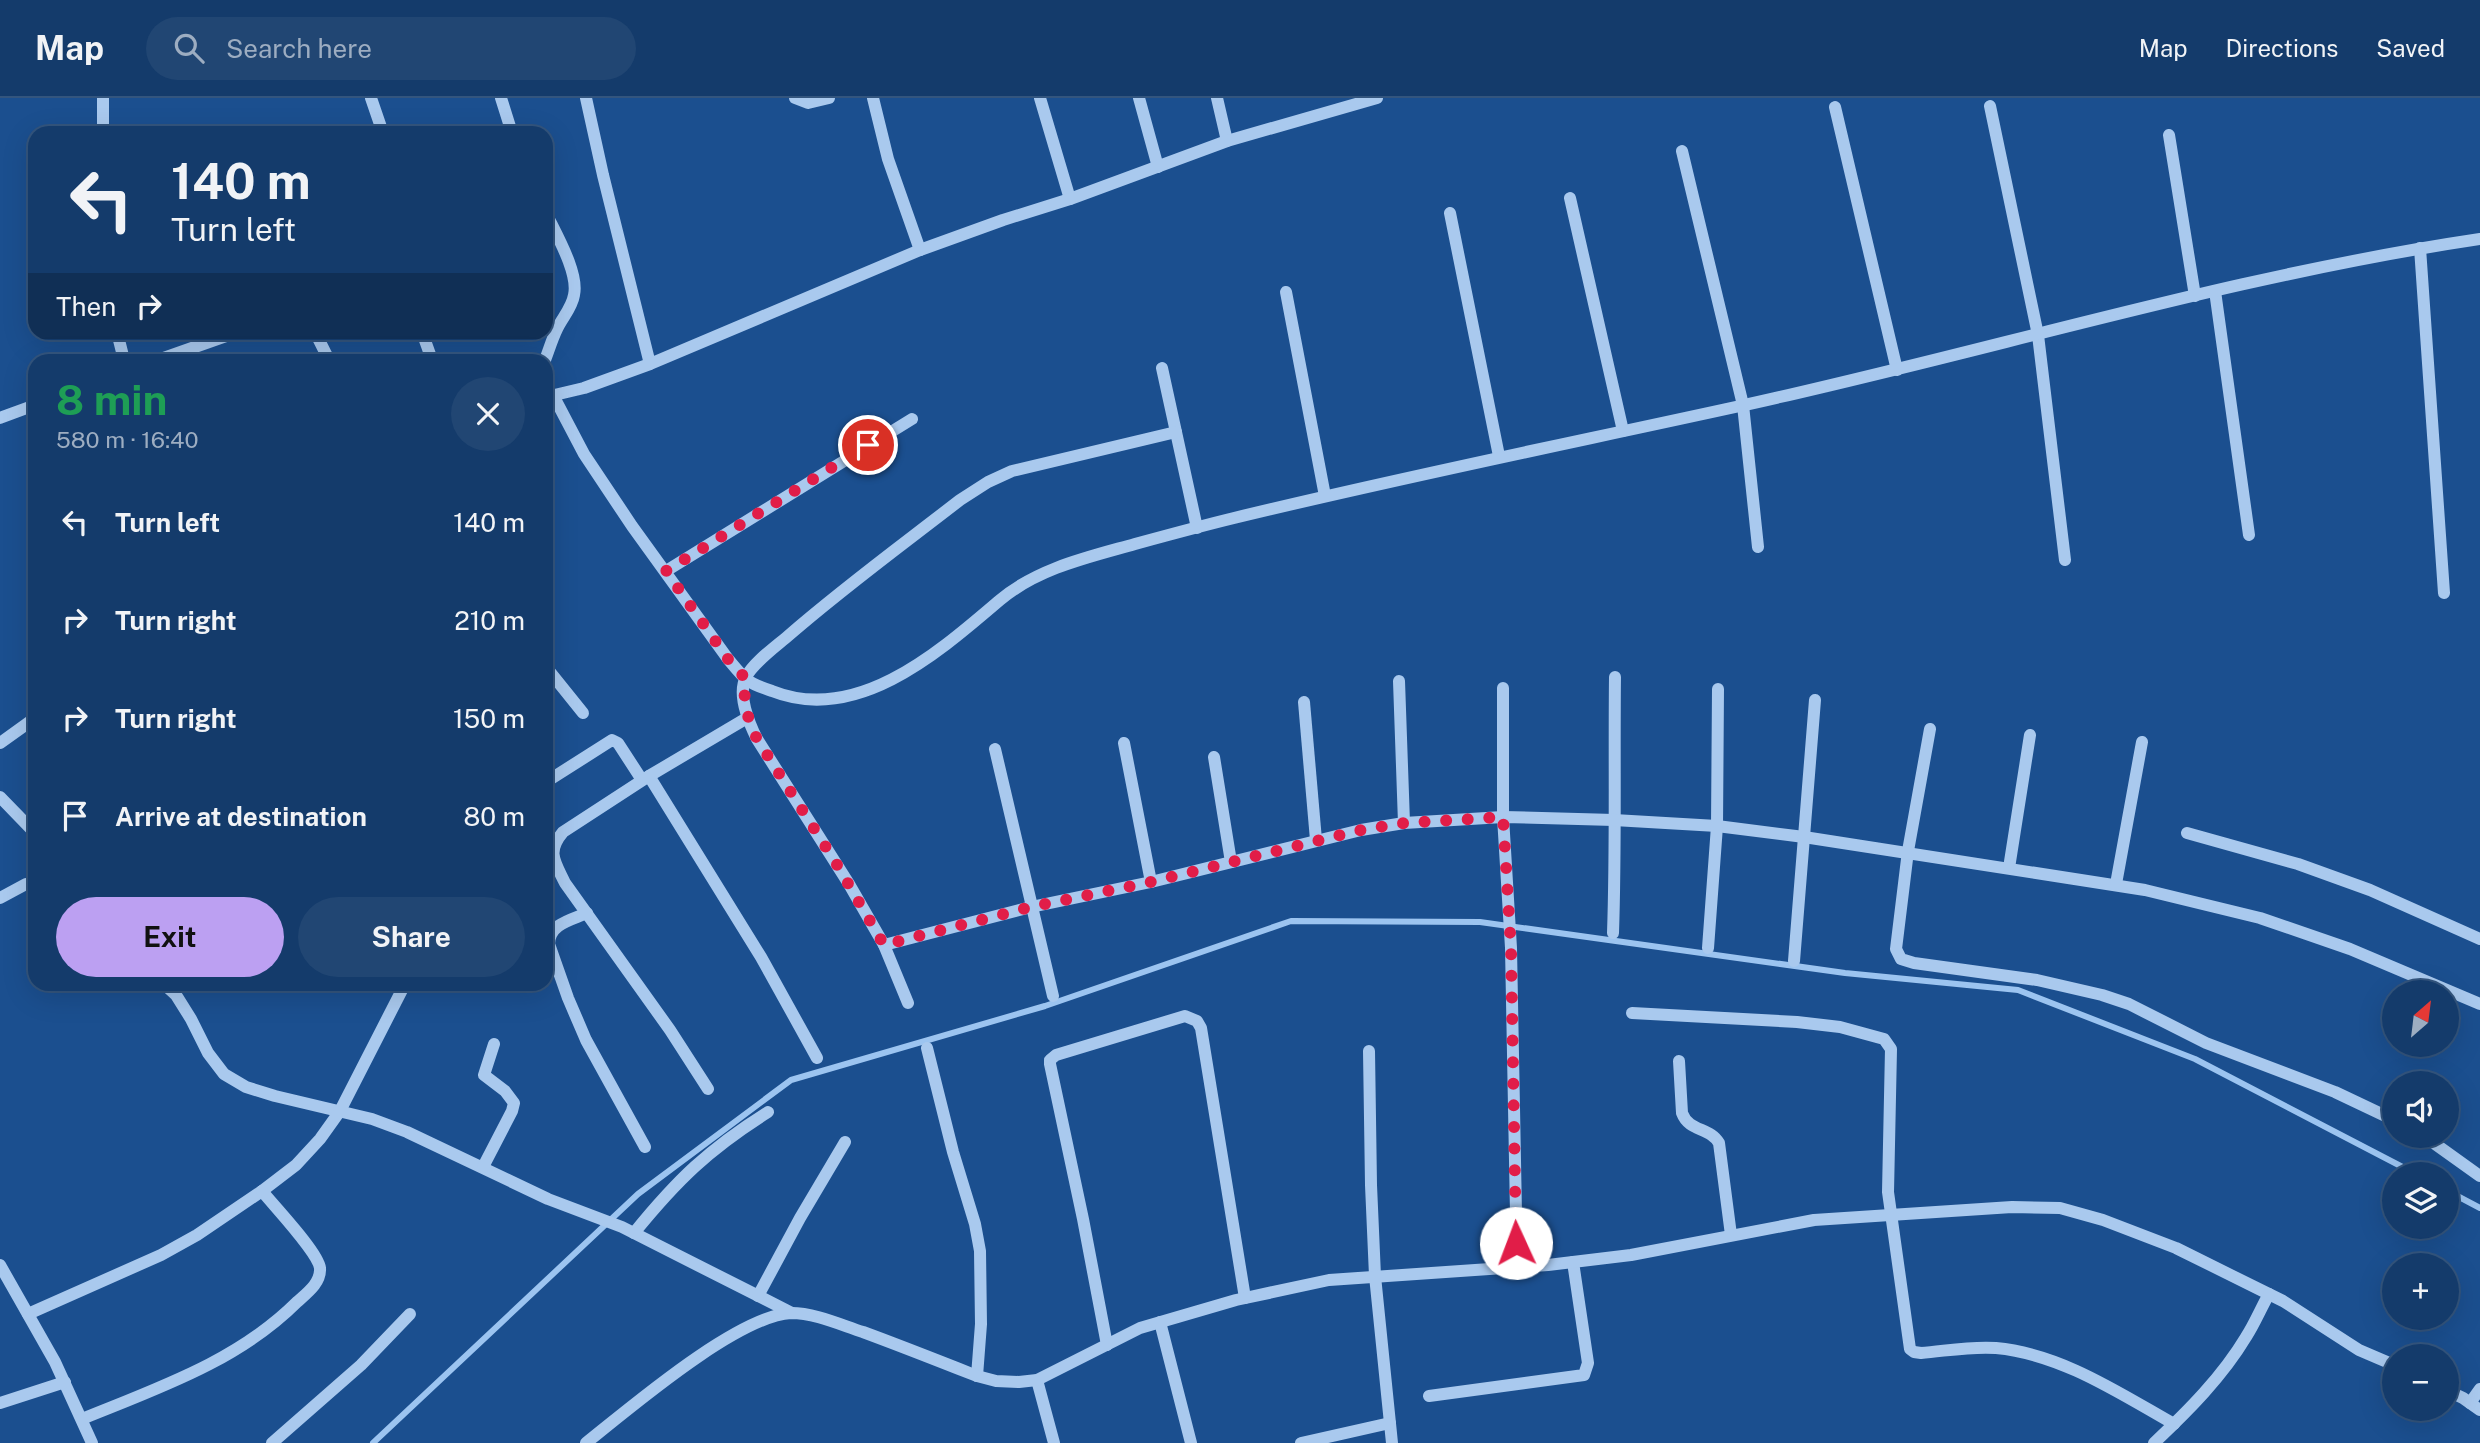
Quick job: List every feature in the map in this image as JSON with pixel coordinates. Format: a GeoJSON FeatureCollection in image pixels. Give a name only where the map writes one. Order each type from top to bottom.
{"type":"FeatureCollection","features":[{"type":"Feature","properties":{"kind":"street"},"geometry":{"type":"LineString","coordinates":[[103,98],[103,126]]}},
{"type":"Feature","properties":{"kind":"street"},"geometry":{"type":"LineString","coordinates":[[371,98],[381,126]]}},
{"type":"Feature","properties":{"kind":"street"},"geometry":{"type":"LineString","coordinates":[[501,98],[510,126]]}},
{"type":"Feature","properties":{"kind":"street"},"geometry":{"type":"LineString","coordinates":[[586,98],[650,364]]}},
{"type":"Feature","properties":{"kind":"street"},"geometry":{"type":"LineString","coordinates":[[795,98],[808,103],[829,98]]}},
{"type":"Feature","properties":{"kind":"street"},"geometry":{"type":"LineString","coordinates":[[1040,98],[1070,199]]}},
{"type":"Feature","properties":{"kind":"street"},"geometry":{"type":"LineString","coordinates":[[1139,98],[1158,167]]}},
{"type":"Feature","properties":{"kind":"street"},"geometry":{"type":"LineString","coordinates":[[1217,98],[1227,142]]}},
{"type":"Feature","properties":{"kind":"street"},"geometry":{"type":"LineString","coordinates":[[553,395],[584,388],[650,364],[920,250],[1003,220],[1070,199],[1227,142],[1377,98]]}},
{"type":"Feature","properties":{"kind":"street"},"geometry":{"type":"LineString","coordinates":[[873,99],[888,159],[920,250]]}},
{"type":"Feature","properties":{"kind":"street"},"geometry":{"type":"LineString","coordinates":[[1990,106],[2038,335],[2065,561]]}},
{"type":"Feature","properties":{"kind":"street"},"geometry":{"type":"LineString","coordinates":[[1835,107],[1897,370]]}},
{"type":"Feature","properties":{"kind":"street"},"geometry":{"type":"LineString","coordinates":[[2169,135],[2195,296]]}},
{"type":"Feature","properties":{"kind":"street"},"geometry":{"type":"LineString","coordinates":[[1682,150],[1743,405],[1758,547]]}},
{"type":"Feature","properties":{"kind":"street"},"geometry":{"type":"LineString","coordinates":[[1570,198],[1623,431]]}},
{"type":"Feature","properties":{"kind":"street"},"geometry":{"type":"LineString","coordinates":[[1450,213],[1499,456]]}},
{"type":"Feature","properties":{"kind":"street"},"geometry":{"type":"LineString","coordinates":[[553,230],[575,282],[572,303],[553,338]]}},
{"type":"Feature","properties":{"kind":"street"},"geometry":{"type":"LineString","coordinates":[[553,403],[632,526],[728,659],[745,678],[784,696],[810,702],[842,697],[874,687],[908,671],[1028,581],[1056,568],[1101,553],[1325,496],[1897,370],[2289,273],[2480,239]]}},
{"type":"Feature","properties":{"kind":"street"},"geometry":{"type":"LineString","coordinates":[[2420,248],[2437,462],[2444,593]]}},
{"type":"Feature","properties":{"kind":"street"},"geometry":{"type":"LineString","coordinates":[[2215,291],[2249,535]]}},
{"type":"Feature","properties":{"kind":"street"},"geometry":{"type":"LineString","coordinates":[[1286,292],[1325,496]]}},
{"type":"Feature","properties":{"kind":"street"},"geometry":{"type":"LineString","coordinates":[[175,354],[215,340]]}},
{"type":"Feature","properties":{"kind":"street"},"geometry":{"type":"LineString","coordinates":[[1162,368],[1197,527]]}},
{"type":"Feature","properties":{"kind":"street"},"geometry":{"type":"LineString","coordinates":[[0,418],[28,408]]}},
{"type":"Feature","properties":{"kind":"street"},"geometry":{"type":"LineString","coordinates":[[666,571],[912,419]]}},
{"type":"Feature","properties":{"kind":"street"},"geometry":{"type":"LineString","coordinates":[[908,1003],[884,945],[836,863],[757,739],[747,718],[745,678],[767,654],[803,623],[960,500],[988,482],[1012,471],[1176,432]]}},
{"type":"Feature","properties":{"kind":"street"},"geometry":{"type":"LineString","coordinates":[[553,676],[583,713]]}},
{"type":"Feature","properties":{"kind":"street"},"geometry":{"type":"LineString","coordinates":[[1614,933],[1615,677]]}},
{"type":"Feature","properties":{"kind":"street"},"geometry":{"type":"LineString","coordinates":[[1399,681],[1404,823]]}},
{"type":"Feature","properties":{"kind":"street"},"geometry":{"type":"LineString","coordinates":[[1503,688],[1503,817],[1511,948],[1517,1267]]}},
{"type":"Feature","properties":{"kind":"street"},"geometry":{"type":"LineString","coordinates":[[1708,947],[1717,826],[1718,689]]}},
{"type":"Feature","properties":{"kind":"street"},"geometry":{"type":"LineString","coordinates":[[1794,961],[1815,701]]}},
{"type":"Feature","properties":{"kind":"street"},"geometry":{"type":"LineString","coordinates":[[1304,702],[1316,840]]}},
{"type":"Feature","properties":{"kind":"street"},"geometry":{"type":"LineString","coordinates":[[553,847],[563,832],[646,778],[747,718]]}},
{"type":"Feature","properties":{"kind":"street"},"geometry":{"type":"LineString","coordinates":[[0,743],[28,723]]}},
{"type":"Feature","properties":{"kind":"street"},"geometry":{"type":"LineString","coordinates":[[1930,729],[1908,851],[1896,949],[1901,959],[2037,980],[2102,995],[2129,1004],[2206,1043],[2335,1092],[2382,1114]]}},
{"type":"Feature","properties":{"kind":"street"},"geometry":{"type":"LineString","coordinates":[[2009,867],[2030,735]]}},
{"type":"Feature","properties":{"kind":"street"},"geometry":{"type":"LineString","coordinates":[[553,778],[612,740],[618,743],[646,778],[761,957],[817,1058]]}},
{"type":"Feature","properties":{"kind":"street"},"geometry":{"type":"LineString","coordinates":[[1124,743],[1151,882]]}},
{"type":"Feature","properties":{"kind":"street"},"geometry":{"type":"LineString","coordinates":[[2116,884],[2142,743]]}},
{"type":"Feature","properties":{"kind":"street"},"geometry":{"type":"LineString","coordinates":[[995,749],[1053,996]]}},
{"type":"Feature","properties":{"kind":"street"},"geometry":{"type":"LineString","coordinates":[[1214,757],[1231,862]]}},
{"type":"Feature","properties":{"kind":"street"},"geometry":{"type":"LineString","coordinates":[[0,797],[28,826]]}},
{"type":"Feature","properties":{"kind":"street"},"geometry":{"type":"LineString","coordinates":[[884,945],[1031,907],[1151,882],[1316,840],[1404,823],[1503,817],[1615,820],[1717,826],[1804,837],[2116,884],[2260,918],[2350,949],[2480,1004]]}},
{"type":"Feature","properties":{"kind":"street"},"geometry":{"type":"LineString","coordinates":[[2187,833],[2370,890],[2480,939]]}},
{"type":"Feature","properties":{"kind":"street"},"geometry":{"type":"LineString","coordinates":[[553,854],[565,883],[670,1030],[708,1089]]}},
{"type":"Feature","properties":{"kind":"street"},"geometry":{"type":"LineString","coordinates":[[0,898],[26,884]]}},
{"type":"Feature","properties":{"kind":"street"},"geometry":{"type":"LineString","coordinates":[[553,929],[586,913]]}},
{"type":"Feature","properties":{"kind":"street"},"geometry":{"type":"LineString","coordinates":[[553,954],[586,1040],[645,1147]]}},
{"type":"Feature","properties":{"kind":"street"},"geometry":{"type":"LineString","coordinates":[[170,991],[181,1003],[208,1053],[224,1074],[246,1087],[372,1119],[407,1132],[548,1199],[628,1230],[792,1313],[824,1319],[978,1376],[1007,1382],[1037,1380],[1140,1328],[1245,1298],[1329,1280],[1573,1262],[1631,1255],[1814,1220],[2012,1206],[2060,1208],[2103,1220],[2176,1248],[2269,1294],[2360,1350],[2382,1360]]}},
{"type":"Feature","properties":{"kind":"street"},"geometry":{"type":"LineString","coordinates":[[28,1314],[162,1255],[197,1235],[262,1191],[304,1156],[340,1111],[401,991]]}},
{"type":"Feature","properties":{"kind":"street"},"geometry":{"type":"LineString","coordinates":[[1632,1013],[1797,1022],[1840,1027],[1884,1039],[1891,1049],[1888,1192],[1908,1345],[1914,1352],[1997,1348],[2034,1355],[2072,1369],[2174,1424]]}},
{"type":"Feature","properties":{"kind":"street"},"geometry":{"type":"LineString","coordinates":[[1107,1345],[1050,1064],[1050,1060],[1056,1055],[1185,1016],[1197,1021],[1201,1028],[1245,1298]]}},
{"type":"Feature","properties":{"kind":"street"},"geometry":{"type":"LineString","coordinates":[[483,1167],[514,1103],[505,1091],[484,1074],[494,1044]]}},
{"type":"Feature","properties":{"kind":"street"},"geometry":{"type":"LineString","coordinates":[[927,1048],[980,1251],[981,1324],[978,1376]]}},
{"type":"Feature","properties":{"kind":"street"},"geometry":{"type":"LineString","coordinates":[[1369,1051],[1375,1276],[1392,1443]]}},
{"type":"Feature","properties":{"kind":"street"},"geometry":{"type":"LineString","coordinates":[[1679,1061],[1682,1113],[1685,1120],[1690,1126],[1711,1134],[1719,1143],[1731,1235]]}},
{"type":"Feature","properties":{"kind":"street"},"geometry":{"type":"LineString","coordinates":[[628,1230],[695,1164],[732,1135],[768,1112]]}},
{"type":"Feature","properties":{"kind":"street"},"geometry":{"type":"LineString","coordinates":[[758,1296],[845,1142]]}},
{"type":"Feature","properties":{"kind":"street"},"geometry":{"type":"LineString","coordinates":[[2441,1148],[2480,1176]]}},
{"type":"Feature","properties":{"kind":"street"},"geometry":{"type":"LineString","coordinates":[[82,1419],[215,1362],[255,1339],[284,1316],[313,1287],[319,1277],[320,1266],[313,1253],[262,1191]]}},
{"type":"Feature","properties":{"kind":"street"},"geometry":{"type":"LineString","coordinates":[[1429,1395],[1584,1375],[1588,1363],[1573,1262]]}},
{"type":"Feature","properties":{"kind":"street"},"geometry":{"type":"LineString","coordinates":[[0,1265],[65,1382],[92,1443]]}},
{"type":"Feature","properties":{"kind":"street"},"geometry":{"type":"LineString","coordinates":[[2154,1443],[2227,1364],[2246,1338],[2269,1294]]}},
{"type":"Feature","properties":{"kind":"street"},"geometry":{"type":"LineString","coordinates":[[586,1443],[691,1362],[743,1330],[772,1317],[792,1313]]}},
{"type":"Feature","properties":{"kind":"street"},"geometry":{"type":"LineString","coordinates":[[272,1443],[361,1365],[410,1314]]}},
{"type":"Feature","properties":{"kind":"street"},"geometry":{"type":"LineString","coordinates":[[1160,1322],[1191,1443]]}},
{"type":"Feature","properties":{"kind":"street"},"geometry":{"type":"LineString","coordinates":[[1037,1380],[1054,1443]]}},
{"type":"Feature","properties":{"kind":"street"},"geometry":{"type":"LineString","coordinates":[[0,1403],[65,1382]]}},
{"type":"Feature","properties":{"kind":"street"},"geometry":{"type":"LineString","coordinates":[[2459,1397],[2475,1406],[2480,1389]]}},
{"type":"Feature","properties":{"kind":"street"},"geometry":{"type":"LineString","coordinates":[[1301,1443],[1390,1423]]}},
{"type":"Feature","properties":{"kind":"waterway"},"geometry":{"type":"LineString","coordinates":[[373,1443],[638,1194],[791,1080],[1045,1006],[1291,921],[1480,922],[1845,973],[2018,990],[2195,1059],[2393,1162]]}},
{"type":"Feature","properties":{"kind":"waterway"},"geometry":{"type":"LineString","coordinates":[[2459,1197],[2480,1208]]}},
{"type":"Feature","properties":{"kind":"route"},"geometry":{"type":"LineString","coordinates":[[868,445],[666,571],[728,659],[745,678],[747,718],[757,739],[836,863],[884,945],[1031,907],[1151,882],[1361,830],[1404,823],[1503,817],[1511,948],[1516,1243]]}}]}
